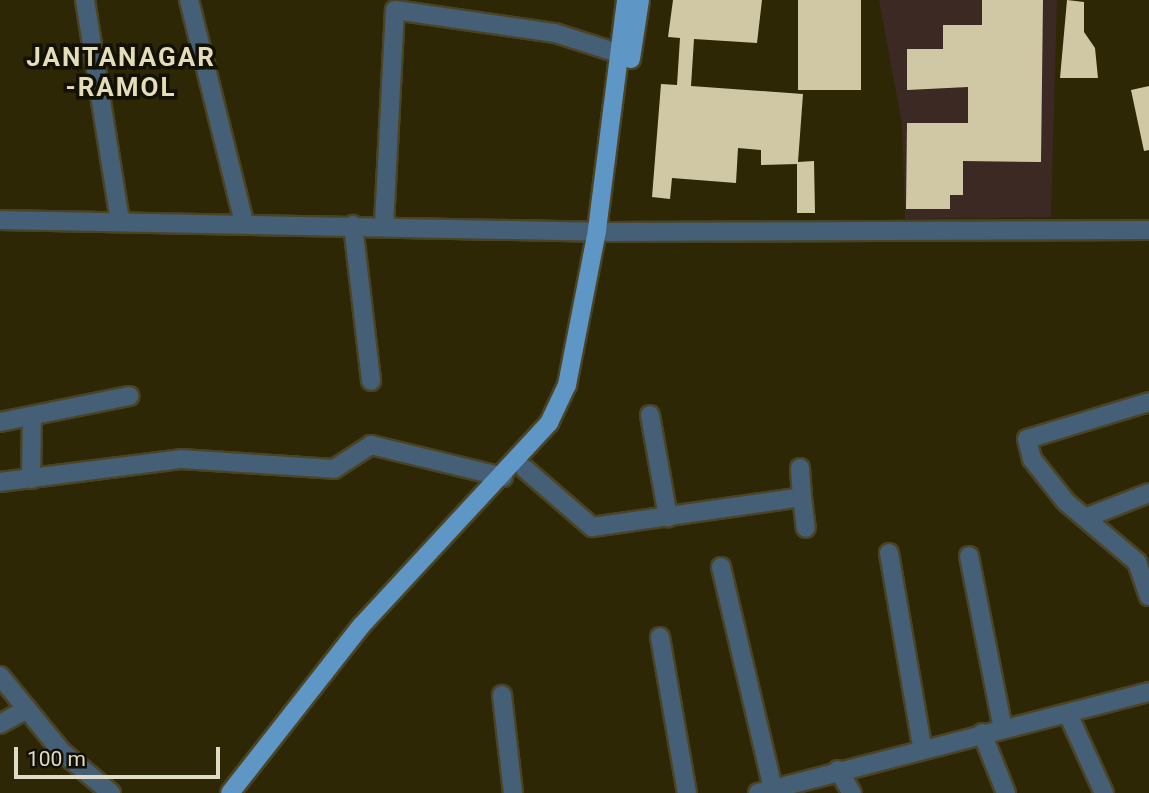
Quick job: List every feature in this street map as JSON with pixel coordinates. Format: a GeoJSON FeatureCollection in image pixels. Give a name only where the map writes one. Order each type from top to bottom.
{"type":"FeatureCollection","features":[{"type":"Feature","properties":{"kind":"main road"},"geometry":{"type":"LineString","coordinates":[[230,793],[361,626],[503,477],[549,423],[567,385],[603,231],[626,0]]}},
{"type":"Feature","properties":{"kind":"main road"},"geometry":{"type":"LineString","coordinates":[[243,793],[369,634],[525,469],[559,429],[577,388],[640,0]]}},
{"type":"Feature","properties":{"kind":"street"},"geometry":{"type":"LineString","coordinates":[[85,0],[120,221]]}},
{"type":"Feature","properties":{"kind":"street"},"geometry":{"type":"LineString","coordinates":[[189,0],[244,223]]}},
{"type":"Feature","properties":{"kind":"street"},"geometry":{"type":"LineString","coordinates":[[384,225],[395,10],[555,33],[621,54]]}},
{"type":"Feature","properties":{"kind":"street"},"geometry":{"type":"LineString","coordinates":[[0,220],[603,231],[1149,230]]}},
{"type":"Feature","properties":{"kind":"street"},"geometry":{"type":"LineString","coordinates":[[353,225],[371,381]]}},
{"type":"Feature","properties":{"kind":"street"},"geometry":{"type":"LineString","coordinates":[[0,422],[128,396]]}},
{"type":"Feature","properties":{"kind":"street"},"geometry":{"type":"LineString","coordinates":[[1149,402],[1027,439],[1032,459],[1085,518],[1137,562],[1149,596]]}},
{"type":"Feature","properties":{"kind":"street"},"geometry":{"type":"LineString","coordinates":[[650,415],[668,517]]}},
{"type":"Feature","properties":{"kind":"street"},"geometry":{"type":"LineString","coordinates":[[31,479],[32,416]]}},
{"type":"Feature","properties":{"kind":"street"},"geometry":{"type":"LineString","coordinates":[[0,482],[181,459],[334,469],[370,445],[503,477]]}},
{"type":"Feature","properties":{"kind":"street"},"geometry":{"type":"LineString","coordinates":[[800,468],[806,528]]}},
{"type":"Feature","properties":{"kind":"street"},"geometry":{"type":"LineString","coordinates":[[525,469],[592,527],[802,497]]}},
{"type":"Feature","properties":{"kind":"street"},"geometry":{"type":"LineString","coordinates":[[1085,518],[1149,493]]}},
{"type":"Feature","properties":{"kind":"street"},"geometry":{"type":"LineString","coordinates":[[889,553],[922,747]]}},
{"type":"Feature","properties":{"kind":"street"},"geometry":{"type":"LineString","coordinates":[[969,555],[1003,729]]}},
{"type":"Feature","properties":{"kind":"street"},"geometry":{"type":"LineString","coordinates":[[721,567],[776,790],[922,747],[1068,714],[1149,692]]}},
{"type":"Feature","properties":{"kind":"street"},"geometry":{"type":"LineString","coordinates":[[660,637],[687,793]]}},
{"type":"Feature","properties":{"kind":"street"},"geometry":{"type":"LineString","coordinates":[[0,676],[62,752],[111,793]]}},
{"type":"Feature","properties":{"kind":"street"},"geometry":{"type":"LineString","coordinates":[[502,695],[513,793]]}},
{"type":"Feature","properties":{"kind":"street"},"geometry":{"type":"LineString","coordinates":[[0,724],[27,709]]}},
{"type":"Feature","properties":{"kind":"street"},"geometry":{"type":"LineString","coordinates":[[1068,714],[1104,793]]}},
{"type":"Feature","properties":{"kind":"street"},"geometry":{"type":"LineString","coordinates":[[982,733],[1006,793]]}},
{"type":"Feature","properties":{"kind":"street"},"geometry":{"type":"LineString","coordinates":[[838,770],[852,793]]}},
{"type":"Feature","properties":{"kind":"shaded area"},"geometry":{"type":"Polygon","coordinates":[[[879,0],[1057,0],[1051,217],[905,219],[902,124],[879,0]]]}},
{"type":"Feature","properties":{"kind":"building"},"geometry":{"type":"Polygon","coordinates":[[[673,0],[762,0],[757,43],[694,39],[691,86],[803,94],[798,162],[814,161],[815,213],[797,213],[797,164],[761,165],[761,150],[738,148],[736,183],[672,178],[670,199],[652,197],[661,84],[677,85],[680,38],[668,37],[673,0]]]}},
{"type":"Feature","properties":{"kind":"building"},"geometry":{"type":"Polygon","coordinates":[[[798,0],[861,0],[861,90],[798,90],[798,0]]]}},
{"type":"Feature","properties":{"kind":"building"},"geometry":{"type":"Polygon","coordinates":[[[982,0],[1043,0],[1041,162],[963,161],[963,195],[950,195],[950,209],[906,209],[907,123],[968,123],[968,87],[907,90],[907,49],[943,49],[943,25],[982,25],[982,0]]]}},
{"type":"Feature","properties":{"kind":"building"},"geometry":{"type":"Polygon","coordinates":[[[1067,0],[1084,2],[1084,32],[1095,48],[1098,78],[1060,78],[1067,0]]]}},
{"type":"Feature","properties":{"kind":"building"},"geometry":{"type":"Polygon","coordinates":[[[1149,86],[1149,150],[1144,151],[1131,90],[1149,86]]]}},
{"type":"Feature","properties":{"kind":"district","name":"JANTANAGAR -RAMOL"},"geometry":{"type":"Point","coordinates":[121,73]}}]}
